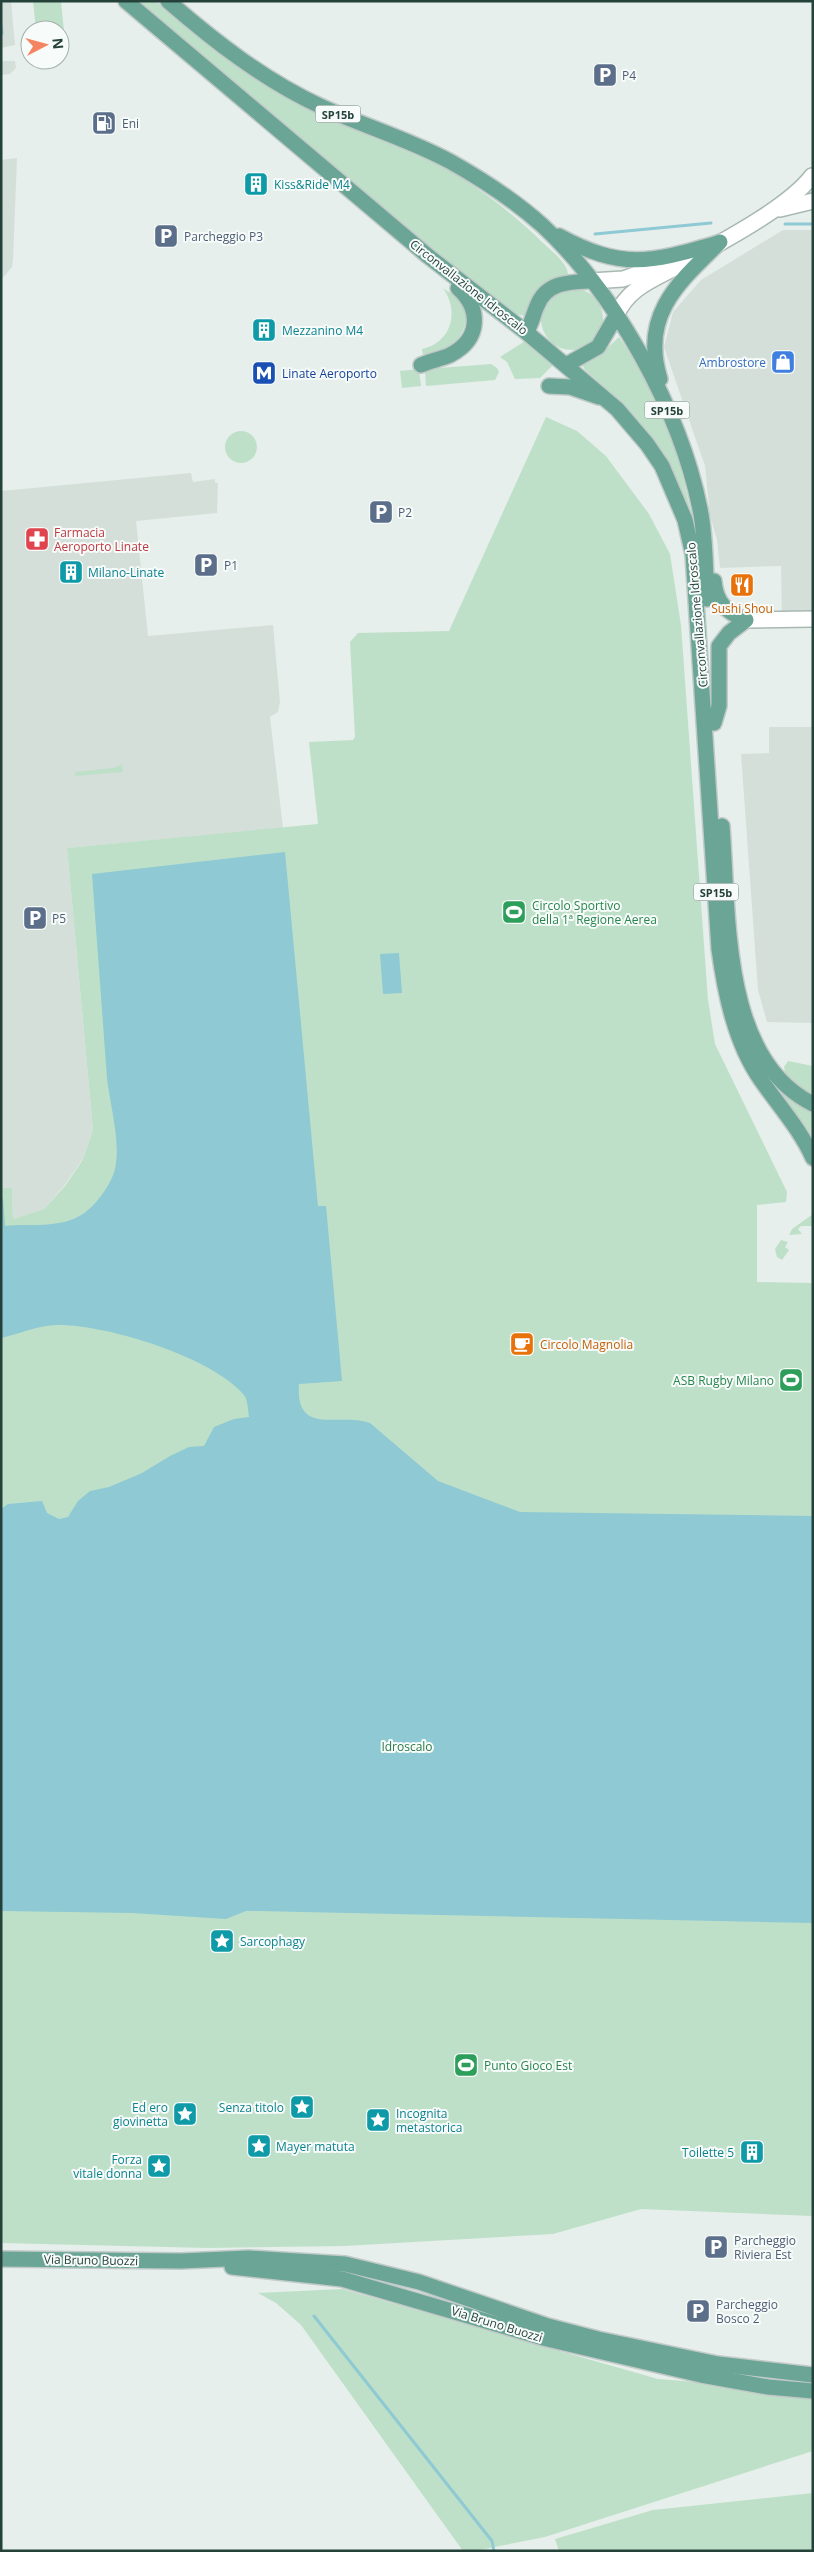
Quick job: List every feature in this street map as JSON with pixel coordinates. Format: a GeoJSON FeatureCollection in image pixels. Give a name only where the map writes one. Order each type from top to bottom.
{"type":"FeatureCollection","features":[{"type":"Feature","properties":{"kind":"main road","name":"Circonvallazione Idroscalo"},"geometry":{"type":"LineString","coordinates":[[168,1],[210,38],[283,87],[320,106],[418,146],[450,162],[513,200],[545,228],[591,281],[647,365],[676,433],[693,480],[700,512],[731,949],[739,999],[748,1026],[764,1062],[774,1076],[813,1104]]}},
{"type":"Feature","properties":{"kind":"main road","name":"Circonvallazione Idroscalo"},"geometry":{"type":"LineString","coordinates":[[128,2],[428,256],[526,332],[617,409],[644,439],[662,466],[679,506],[692,546],[698,604],[720,949],[729,1005],[748,1057],[760,1079],[803,1139],[813,1158]]}},
{"type":"Feature","properties":{"kind":"main road"},"geometry":{"type":"LineString","coordinates":[[545,228],[593,253],[626,261],[659,259],[720,242]]}},
{"type":"Feature","properties":{"kind":"main road"},"geometry":{"type":"LineString","coordinates":[[676,433],[657,369],[655,344],[658,327],[664,307],[676,286],[720,242]]}},
{"type":"Feature","properties":{"kind":"main road"},"geometry":{"type":"LineString","coordinates":[[421,365],[451,354],[463,345],[470,339],[474,322],[473,306],[469,298],[428,256]]}},
{"type":"Feature","properties":{"kind":"main road"},"geometry":{"type":"LineString","coordinates":[[526,332],[538,302],[547,291],[565,282],[591,281]]}},
{"type":"Feature","properties":{"kind":"main road"},"geometry":{"type":"LineString","coordinates":[[566,365],[598,347],[616,316]]}},
{"type":"Feature","properties":{"kind":"main road"},"geometry":{"type":"LineString","coordinates":[[549,386],[570,387],[588,392],[617,409]]}},
{"type":"Feature","properties":{"kind":"main road"},"geometry":{"type":"LineString","coordinates":[[700,512],[710,542],[715,595],[720,604],[732,614],[746,620],[722,640],[718,646],[720,706],[714,723]]}},
{"type":"Feature","properties":{"kind":"main road","name":"Via Bruno Buozzi"},"geometry":{"type":"LineString","coordinates":[[1,2259],[181,2261],[256,2258],[326,2262],[360,2267],[419,2282],[548,2326],[598,2339],[718,2364],[813,2375]]}},
{"type":"Feature","properties":{"kind":"main road","name":"Via Bruno Buozzi"},"geometry":{"type":"LineString","coordinates":[[181,2261],[342,2279],[547,2339],[701,2375],[768,2387],[813,2391]]}},
{"type":"Feature","properties":{"kind":"street"},"geometry":{"type":"LineString","coordinates":[[616,316],[625,301],[640,286],[767,214],[812,179]]}},
{"type":"Feature","properties":{"kind":"street"},"geometry":{"type":"LineString","coordinates":[[767,214],[813,201]]}},
{"type":"Feature","properties":{"kind":"street"},"geometry":{"type":"LineString","coordinates":[[591,281],[613,280],[633,276],[720,242]]}},
{"type":"Feature","properties":{"kind":"street"},"geometry":{"type":"LineString","coordinates":[[746,620],[813,619]]}},
{"type":"Feature","properties":{"kind":"shaded area"},"geometry":{"type":"Polygon","coordinates":[[[1,1],[11,1],[15,45],[1,48],[1,1]]]}},
{"type":"Feature","properties":{"kind":"shaded area"},"geometry":{"type":"Polygon","coordinates":[[[1,61],[15,61],[16,68],[10,74],[1,75],[1,61]]]}},
{"type":"Feature","properties":{"kind":"shaded area"},"geometry":{"type":"Polygon","coordinates":[[[17,158],[13,260],[12,267],[1,280],[1,160],[17,158]]]}},
{"type":"Feature","properties":{"kind":"shaded area"},"geometry":{"type":"Polygon","coordinates":[[[783,230],[813,230],[813,619],[782,619],[781,566],[720,568],[717,540],[710,515],[705,466],[664,347],[673,312],[701,280],[783,230]]]}},
{"type":"Feature","properties":{"kind":"shaded area"},"geometry":{"type":"Polygon","coordinates":[[[191,473],[193,482],[215,479],[215,483],[218,483],[217,513],[136,521],[148,636],[273,625],[280,702],[278,712],[270,717],[283,828],[67,848],[93,1130],[82,1160],[64,1186],[44,1209],[13,1219],[12,1188],[1,1188],[1,491],[191,473]]]}},
{"type":"Feature","properties":{"kind":"shaded area"},"geometry":{"type":"Polygon","coordinates":[[[769,727],[813,727],[813,1023],[767,1022],[758,990],[741,754],[769,753],[769,727]]]}},
{"type":"Feature","properties":{"kind":"green space"},"geometry":{"type":"Polygon","coordinates":[[[33,1],[61,1],[63,20],[35,20],[33,1]]]}},
{"type":"Feature","properties":{"kind":"green space"},"geometry":{"type":"Polygon","coordinates":[[[136,1],[156,1],[232,63],[297,103],[416,153],[466,181],[499,204],[529,229],[565,265],[568,274],[540,288],[532,299],[525,316],[515,314],[432,251],[136,1]]]}},
{"type":"Feature","properties":{"kind":"green space"},"geometry":{"type":"Polygon","coordinates":[[[443,288],[457,298],[463,306],[466,318],[465,324],[460,336],[451,346],[441,351],[423,355],[422,349],[432,346],[440,340],[450,325],[451,307],[443,288]]]}},
{"type":"Feature","properties":{"kind":"green space"},"geometry":{"type":"Polygon","coordinates":[[[572,288],[589,293],[594,297],[598,302],[603,319],[598,336],[594,341],[589,345],[572,350],[555,345],[550,341],[546,336],[541,319],[546,302],[550,297],[555,293],[572,288]]]}},
{"type":"Feature","properties":{"kind":"green space"},"geometry":{"type":"Polygon","coordinates":[[[619,337],[644,378],[665,423],[681,471],[692,518],[672,472],[650,436],[622,404],[585,370],[582,364],[599,356],[619,337]]]}},
{"type":"Feature","properties":{"kind":"green space"},"geometry":{"type":"Polygon","coordinates":[[[525,341],[553,365],[540,378],[515,379],[507,362],[500,357],[525,341]]]}},
{"type":"Feature","properties":{"kind":"green space"},"geometry":{"type":"Polygon","coordinates":[[[491,364],[499,372],[495,380],[426,386],[425,369],[491,364]]]}},
{"type":"Feature","properties":{"kind":"green space"},"geometry":{"type":"Polygon","coordinates":[[[419,369],[421,386],[402,388],[400,371],[419,369]]]}},
{"type":"Feature","properties":{"kind":"green space","name":"Idroscalo"},"geometry":{"type":"Polygon","coordinates":[[[546,417],[577,431],[606,456],[649,514],[670,554],[681,625],[708,1000],[715,1044],[787,1192],[786,1202],[757,1205],[757,1282],[813,1283],[813,2216],[641,2209],[553,2234],[344,2246],[208,2248],[1,2243],[1,1188],[12,1188],[13,1219],[44,1209],[65,1186],[82,1161],[93,1130],[67,848],[318,824],[309,742],[353,740],[355,737],[350,642],[358,633],[449,631],[546,417]]]}},
{"type":"Feature","properties":{"kind":"green space"},"geometry":{"type":"Polygon","coordinates":[[[241,431],[253,435],[257,447],[253,459],[241,463],[229,459],[225,447],[229,435],[241,431]]]}},
{"type":"Feature","properties":{"kind":"green space"},"geometry":{"type":"Polygon","coordinates":[[[122,764],[123,772],[75,776],[75,772],[113,768],[122,764]]]}},
{"type":"Feature","properties":{"kind":"green space"},"geometry":{"type":"Polygon","coordinates":[[[788,1061],[813,1066],[813,1098],[786,1077],[784,1067],[788,1061]]]}},
{"type":"Feature","properties":{"kind":"green space"},"geometry":{"type":"Polygon","coordinates":[[[773,1080],[813,1113],[813,1137],[768,1081],[773,1080]]]}},
{"type":"Feature","properties":{"kind":"green space"},"geometry":{"type":"Polygon","coordinates":[[[813,1214],[813,1226],[801,1226],[798,1229],[802,1234],[789,1235],[792,1229],[813,1214]]]}},
{"type":"Feature","properties":{"kind":"green space"},"geometry":{"type":"Polygon","coordinates":[[[781,1240],[788,1242],[785,1247],[789,1250],[782,1260],[777,1257],[775,1249],[781,1240]]]}},
{"type":"Feature","properties":{"kind":"green space"},"geometry":{"type":"Polygon","coordinates":[[[342,2289],[658,2379],[813,2391],[813,2451],[545,2537],[474,2551],[463,2551],[301,2325],[276,2303],[258,2293],[342,2289]]]}},
{"type":"Feature","properties":{"kind":"green space"},"geometry":{"type":"Polygon","coordinates":[[[813,2493],[813,2551],[559,2551],[555,2539],[653,2510],[813,2493]]]}},
{"type":"Feature","properties":{"kind":"water","name":"Idroscalo"},"geometry":{"type":"Polygon","coordinates":[[[285,852],[318,1206],[326,1206],[342,1381],[299,1384],[300,1400],[304,1411],[312,1417],[321,1419],[358,1420],[370,1423],[438,1481],[520,1512],[813,1516],[813,1923],[257,1911],[246,1911],[226,1919],[132,1913],[1,1911],[1,1509],[8,1504],[42,1501],[47,1513],[59,1519],[68,1517],[78,1501],[90,1491],[109,1487],[142,1473],[189,1447],[204,1446],[214,1427],[234,1419],[249,1417],[244,1395],[229,1381],[184,1356],[157,1345],[102,1330],[57,1325],[36,1328],[1,1338],[1,1199],[3,1199],[5,1226],[69,1221],[88,1210],[96,1202],[108,1185],[115,1169],[117,1147],[107,1078],[92,874],[285,852]]]}},
{"type":"Feature","properties":{"kind":"water"},"geometry":{"type":"Polygon","coordinates":[[[399,953],[402,993],[383,994],[380,954],[399,953]]]}},
{"type":"Feature","properties":{"kind":"waterway"},"geometry":{"type":"LineString","coordinates":[[1,25],[2,33]]}},
{"type":"Feature","properties":{"kind":"waterway"},"geometry":{"type":"LineString","coordinates":[[595,234],[711,223]]}},
{"type":"Feature","properties":{"kind":"waterway"},"geometry":{"type":"LineString","coordinates":[[785,224],[813,224]]}},
{"type":"Feature","properties":{"kind":"waterway"},"geometry":{"type":"LineString","coordinates":[[314,2316],[492,2541],[494,2551]]}},
{"type":"Feature","properties":{"kind":"place","name":"P4"},"geometry":{"type":"Point","coordinates":[605,75]}},
{"type":"Feature","properties":{"kind":"place","name":"Eni"},"geometry":{"type":"Point","coordinates":[104,123]}},
{"type":"Feature","properties":{"kind":"place","name":"Kiss&Ride M4"},"geometry":{"type":"Point","coordinates":[256,184]}},
{"type":"Feature","properties":{"kind":"place","name":"Parcheggio P3"},"geometry":{"type":"Point","coordinates":[166,236]}},
{"type":"Feature","properties":{"kind":"place","name":"Mezzanino M4"},"geometry":{"type":"Point","coordinates":[264,330]}},
{"type":"Feature","properties":{"kind":"place","name":"Ambrostore"},"geometry":{"type":"Point","coordinates":[783,362]}},
{"type":"Feature","properties":{"kind":"place","name":"Linate Aeroporto"},"geometry":{"type":"Point","coordinates":[264,373]}},
{"type":"Feature","properties":{"kind":"place","name":"P2"},"geometry":{"type":"Point","coordinates":[381,512]}},
{"type":"Feature","properties":{"kind":"place","name":"Farmacia Aeroporto Linate"},"geometry":{"type":"Point","coordinates":[37,539]}},
{"type":"Feature","properties":{"kind":"place","name":"P1"},"geometry":{"type":"Point","coordinates":[206,565]}},
{"type":"Feature","properties":{"kind":"place","name":"Milano-Linate"},"geometry":{"type":"Point","coordinates":[71,572]}},
{"type":"Feature","properties":{"kind":"place","name":"Sushi Shou"},"geometry":{"type":"Point","coordinates":[742,585]}},
{"type":"Feature","properties":{"kind":"place","name":"Circolo Sportivo della 1ª Regione Aerea"},"geometry":{"type":"Point","coordinates":[514,912]}},
{"type":"Feature","properties":{"kind":"place","name":"P5"},"geometry":{"type":"Point","coordinates":[35,918]}},
{"type":"Feature","properties":{"kind":"place","name":"Circolo Magnolia"},"geometry":{"type":"Point","coordinates":[522,1344]}},
{"type":"Feature","properties":{"kind":"place","name":"ASB Rugby Milano"},"geometry":{"type":"Point","coordinates":[791,1380]}},
{"type":"Feature","properties":{"kind":"place","name":"Sarcophagy"},"geometry":{"type":"Point","coordinates":[222,1941]}},
{"type":"Feature","properties":{"kind":"place","name":"Punto Gioco Est"},"geometry":{"type":"Point","coordinates":[466,2065]}},
{"type":"Feature","properties":{"kind":"place","name":"Senza titolo"},"geometry":{"type":"Point","coordinates":[302,2107]}},
{"type":"Feature","properties":{"kind":"place","name":"Ed ero giovinetta"},"geometry":{"type":"Point","coordinates":[185,2114]}},
{"type":"Feature","properties":{"kind":"place","name":"Incognita metastorica"},"geometry":{"type":"Point","coordinates":[378,2120]}},
{"type":"Feature","properties":{"kind":"place","name":"Mayer matuta"},"geometry":{"type":"Point","coordinates":[259,2146]}},
{"type":"Feature","properties":{"kind":"place","name":"Toilette 5"},"geometry":{"type":"Point","coordinates":[752,2152]}},
{"type":"Feature","properties":{"kind":"place","name":"Forza vitale donna"},"geometry":{"type":"Point","coordinates":[159,2166]}},
{"type":"Feature","properties":{"kind":"place","name":"Parcheggio Riviera Est"},"geometry":{"type":"Point","coordinates":[716,2247]}},
{"type":"Feature","properties":{"kind":"place","name":"Parcheggio Bosco 2"},"geometry":{"type":"Point","coordinates":[698,2311]}}]}
